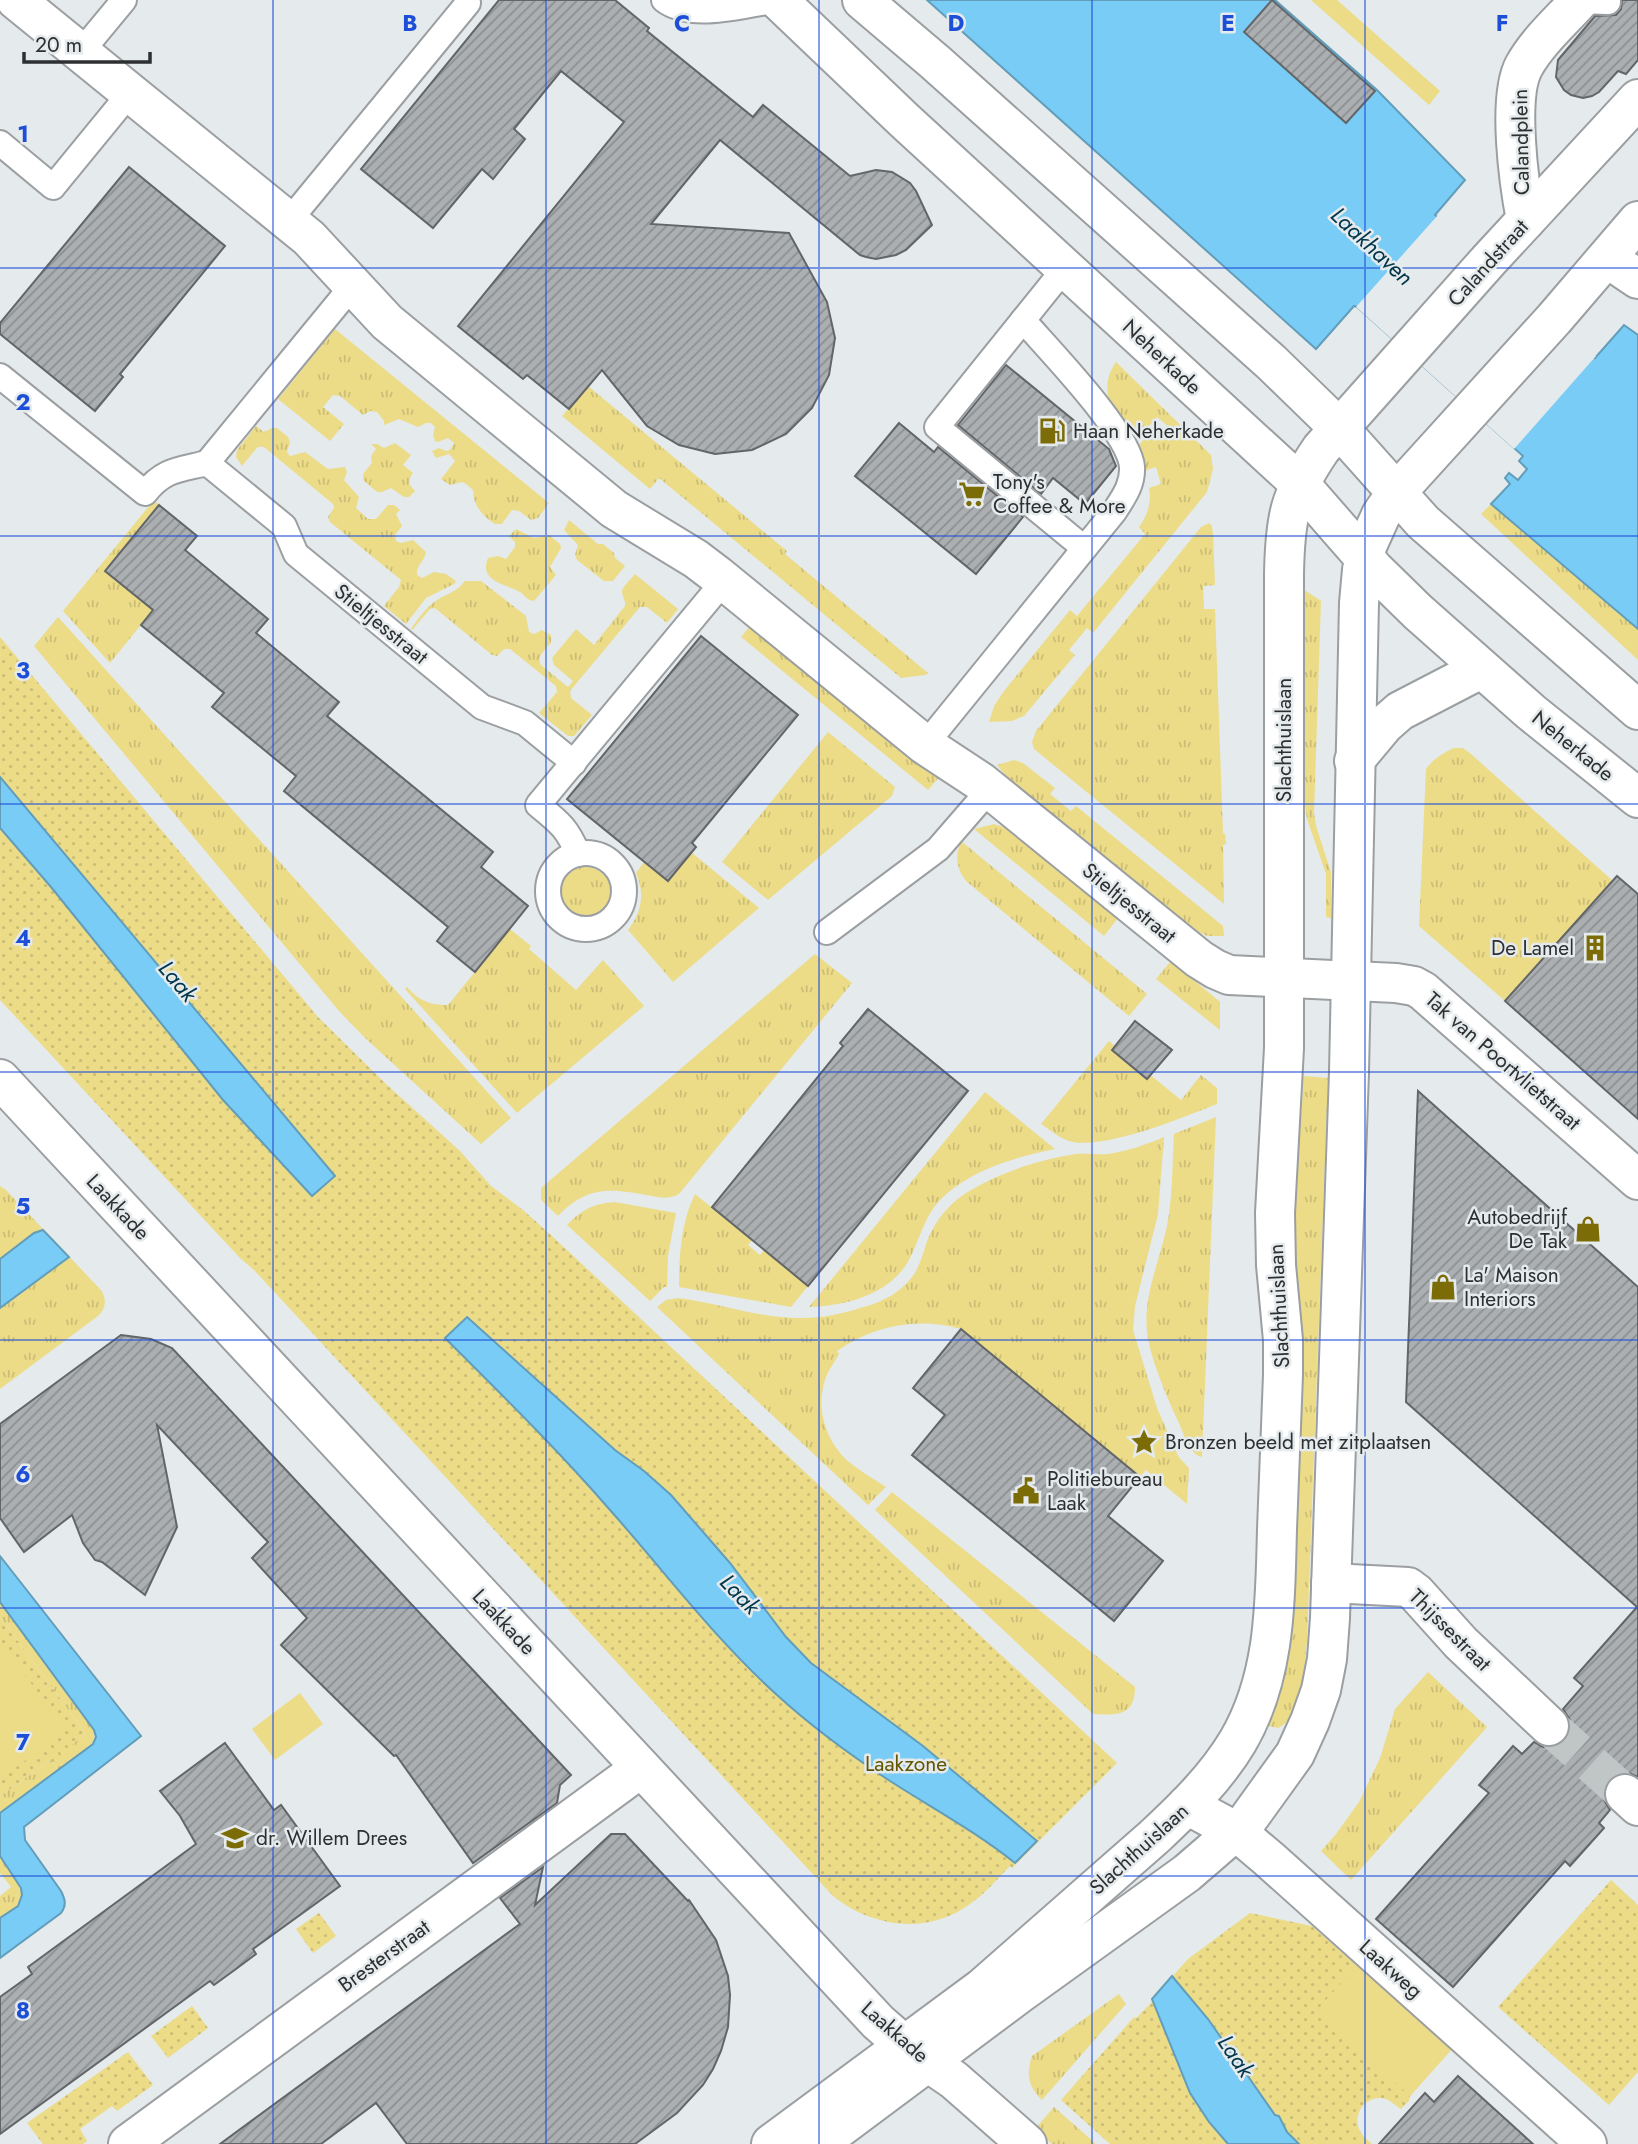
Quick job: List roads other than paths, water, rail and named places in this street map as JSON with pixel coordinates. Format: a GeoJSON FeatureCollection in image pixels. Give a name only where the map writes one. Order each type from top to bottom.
{"type":"FeatureCollection","features":[{"type":"Feature","properties":{"kind":"main road","name":"Stieltjesstraat"},"geometry":{"type":"LineString","coordinates":[[16,0],[309,239],[393,327],[614,509],[696,559],[925,746],[990,789],[1199,959],[1215,970],[1229,975],[1351,981]]}},
{"type":"Feature","properties":{"kind":"main road","name":"Neherkade"},"geometry":{"type":"LineString","coordinates":[[778,0],[905,121],[1299,483],[1393,588],[1481,669],[1638,798]]}},
{"type":"Feature","properties":{"kind":"main road"},"geometry":{"type":"LineString","coordinates":[[862,0],[1233,327],[1339,428],[1396,494],[1438,535],[1638,710]]}},
{"type":"Feature","properties":{"kind":"main road","name":"Calandplein"},"geometry":{"type":"LineString","coordinates":[[1526,220],[1518,175],[1517,107],[1520,76],[1533,52],[1589,1]]}},
{"type":"Feature","properties":{"kind":"main road","name":"Calandstraat"},"geometry":{"type":"LineString","coordinates":[[1339,428],[1638,99]]}},
{"type":"Feature","properties":{"kind":"main road"},"geometry":{"type":"LineString","coordinates":[[1396,494],[1554,319],[1638,221]]}},
{"type":"Feature","properties":{"kind":"main road"},"geometry":{"type":"LineString","coordinates":[[1607,258],[1638,279]]}},
{"type":"Feature","properties":{"kind":"main road","name":"Slachthuislaan"},"geometry":{"type":"LineString","coordinates":[[917,2054],[1006,1968],[1187,1805],[1218,1770],[1238,1740],[1263,1682],[1271,1641],[1276,1579],[1283,1376],[1275,1213],[1283,1075],[1285,979],[1284,551],[1288,518],[1299,483],[1321,449],[1339,428]]}},
{"type":"Feature","properties":{"kind":"main road","name":"Slachthuislaan"},"geometry":{"type":"LineString","coordinates":[[917,2054],[1019,1994],[1187,1873],[1237,1832],[1295,1754],[1314,1713],[1326,1659],[1340,1363],[1359,603],[1365,558],[1376,524],[1396,494]]}},
{"type":"Feature","properties":{"kind":"main road"},"geometry":{"type":"LineString","coordinates":[[1354,761],[1384,725],[1400,711],[1481,669]]}},
{"type":"Feature","properties":{"kind":"main road","name":"Tak van Poortvlietstraat"},"geometry":{"type":"LineString","coordinates":[[1351,981],[1404,984],[1432,996],[1638,1180]]}},
{"type":"Feature","properties":{"kind":"main road","name":"Laakkade"},"geometry":{"type":"LineString","coordinates":[[0,1079],[878,2022],[960,2085],[1027,2144]]}},
{"type":"Feature","properties":{"kind":"main road","name":"Thijssestraat"},"geometry":{"type":"LineString","coordinates":[[1331,1583],[1408,1587],[1461,1643],[1549,1726]]}},
{"type":"Feature","properties":{"kind":"main road","name":"Bresterstraat"},"geometry":{"type":"LineString","coordinates":[[128,2144],[641,1768]]}},
{"type":"Feature","properties":{"kind":"main road","name":"Laakweg"},"geometry":{"type":"LineString","coordinates":[[1187,1805],[1237,1832],[1269,1859],[1587,2144]]}},
{"type":"Feature","properties":{"kind":"main road"},"geometry":{"type":"LineString","coordinates":[[771,2144],[917,2054]]}},
{"type":"Feature","properties":{"kind":"main road"},"geometry":{"type":"LineString","coordinates":[[818,2144],[917,2054]]}},
{"type":"Feature","properties":{"kind":"lane"},"geometry":{"type":"LineString","coordinates":[[81,52],[124,0]]}},
{"type":"Feature","properties":{"kind":"lane","name":"Neherkade"},"geometry":{"type":"LineString","coordinates":[[664,0],[674,7],[694,11],[778,0]]}},
{"type":"Feature","properties":{"kind":"lane"},"geometry":{"type":"LineString","coordinates":[[288,222],[468,3]]}},
{"type":"Feature","properties":{"kind":"lane"},"geometry":{"type":"LineString","coordinates":[[0,143],[53,187],[130,93]]}},
{"type":"Feature","properties":{"kind":"lane"},"geometry":{"type":"LineString","coordinates":[[1607,258],[1638,236]]}},
{"type":"Feature","properties":{"kind":"lane"},"geometry":{"type":"LineString","coordinates":[[1065,268],[937,427],[1084,548]]}},
{"type":"Feature","properties":{"kind":"lane"},"geometry":{"type":"LineString","coordinates":[[0,376],[145,493],[153,482],[164,474],[207,463],[353,285]]}},
{"type":"Feature","properties":{"kind":"lane"},"geometry":{"type":"LineString","coordinates":[[925,746],[1114,512],[1130,485],[1131,462],[1105,415],[1023,320]]}},
{"type":"Feature","properties":{"kind":"lane","name":"Stieltjesstraat"},"geometry":{"type":"LineString","coordinates":[[207,463],[284,526],[296,554],[461,690],[482,707],[525,723],[574,763]]}},
{"type":"Feature","properties":{"kind":"lane"},"geometry":{"type":"LineString","coordinates":[[578,854],[563,825],[538,805],[724,581]]}},
{"type":"Feature","properties":{"kind":"lane"},"geometry":{"type":"LineString","coordinates":[[827,932],[938,849],[990,789]]}},
{"type":"Feature","properties":{"kind":"water","name":"Laakhaven"},"geometry":{"type":"Polygon","coordinates":[[[927,0],[1275,0],[1377,90],[1465,180],[1435,215],[1595,358],[1624,325],[1638,335],[1638,629],[1491,504],[1510,484],[1505,478],[1509,473],[1518,480],[1527,469],[1519,461],[1523,456],[1357,307],[1354,306],[1316,349],[927,0]]]}},
{"type":"Feature","properties":{"kind":"water"},"geometry":{"type":"Polygon","coordinates":[[[0,777],[335,1176],[312,1196],[223,1100],[0,828],[0,777]]]}},
{"type":"Feature","properties":{"kind":"water"},"geometry":{"type":"Polygon","coordinates":[[[43,1230],[69,1257],[0,1308],[0,1259],[34,1233],[43,1230]]]}},
{"type":"Feature","properties":{"kind":"water","name":"Laak"},"geometry":{"type":"Polygon","coordinates":[[[467,1317],[615,1450],[671,1495],[730,1563],[786,1637],[811,1663],[923,1746],[1037,1841],[1015,1863],[859,1760],[777,1695],[711,1628],[570,1466],[445,1338],[467,1317]]]}},
{"type":"Feature","properties":{"kind":"water"},"geometry":{"type":"Polygon","coordinates":[[[0,1556],[141,1736],[24,1827],[25,1840],[61,1891],[65,1905],[61,1913],[0,1958],[0,1918],[18,1906],[22,1895],[21,1888],[0,1856],[0,1813],[93,1744],[96,1737],[94,1730],[0,1602],[0,1556]]]}},
{"type":"Feature","properties":{"kind":"water"},"geometry":{"type":"Polygon","coordinates":[[[1172,1976],[1208,2019],[1275,2115],[1279,2116],[1287,2132],[1299,2144],[1228,2144],[1209,2122],[1190,2093],[1152,1999],[1172,1976]]]}},
{"type":"Feature","properties":{"kind":"tunnel"},"geometry":{"type":"LineString","coordinates":[[1549,1726],[1625,1794]]}},
{"type":"Feature","properties":{"kind":"place","name":"Haan Neherkade"},"geometry":{"type":"Point","coordinates":[1052,431]}},
{"type":"Feature","properties":{"kind":"place","name":"Tony's Coffee & More"},"geometry":{"type":"Point","coordinates":[972,494]}},
{"type":"Feature","properties":{"kind":"place","name":"De Lamel"},"geometry":{"type":"Point","coordinates":[1595,948]}},
{"type":"Feature","properties":{"kind":"place","name":"Autobedrijf De Tak"},"geometry":{"type":"Point","coordinates":[1588,1229]}},
{"type":"Feature","properties":{"kind":"place","name":"La' Maison Interiors"},"geometry":{"type":"Point","coordinates":[1443,1287]}},
{"type":"Feature","properties":{"kind":"place","name":"Bronzen beeld met zitplaatsen"},"geometry":{"type":"Point","coordinates":[1144,1442]}},
{"type":"Feature","properties":{"kind":"place","name":"Politiebureau Laak"},"geometry":{"type":"Point","coordinates":[1026,1491]}},
{"type":"Feature","properties":{"kind":"place","name":"dr. Willem Drees"},"geometry":{"type":"Point","coordinates":[235,1838]}},
{"type":"Feature","properties":{"kind":"park label","name":"Laakzone"},"geometry":{"type":"Point","coordinates":[906,1764]}}]}
